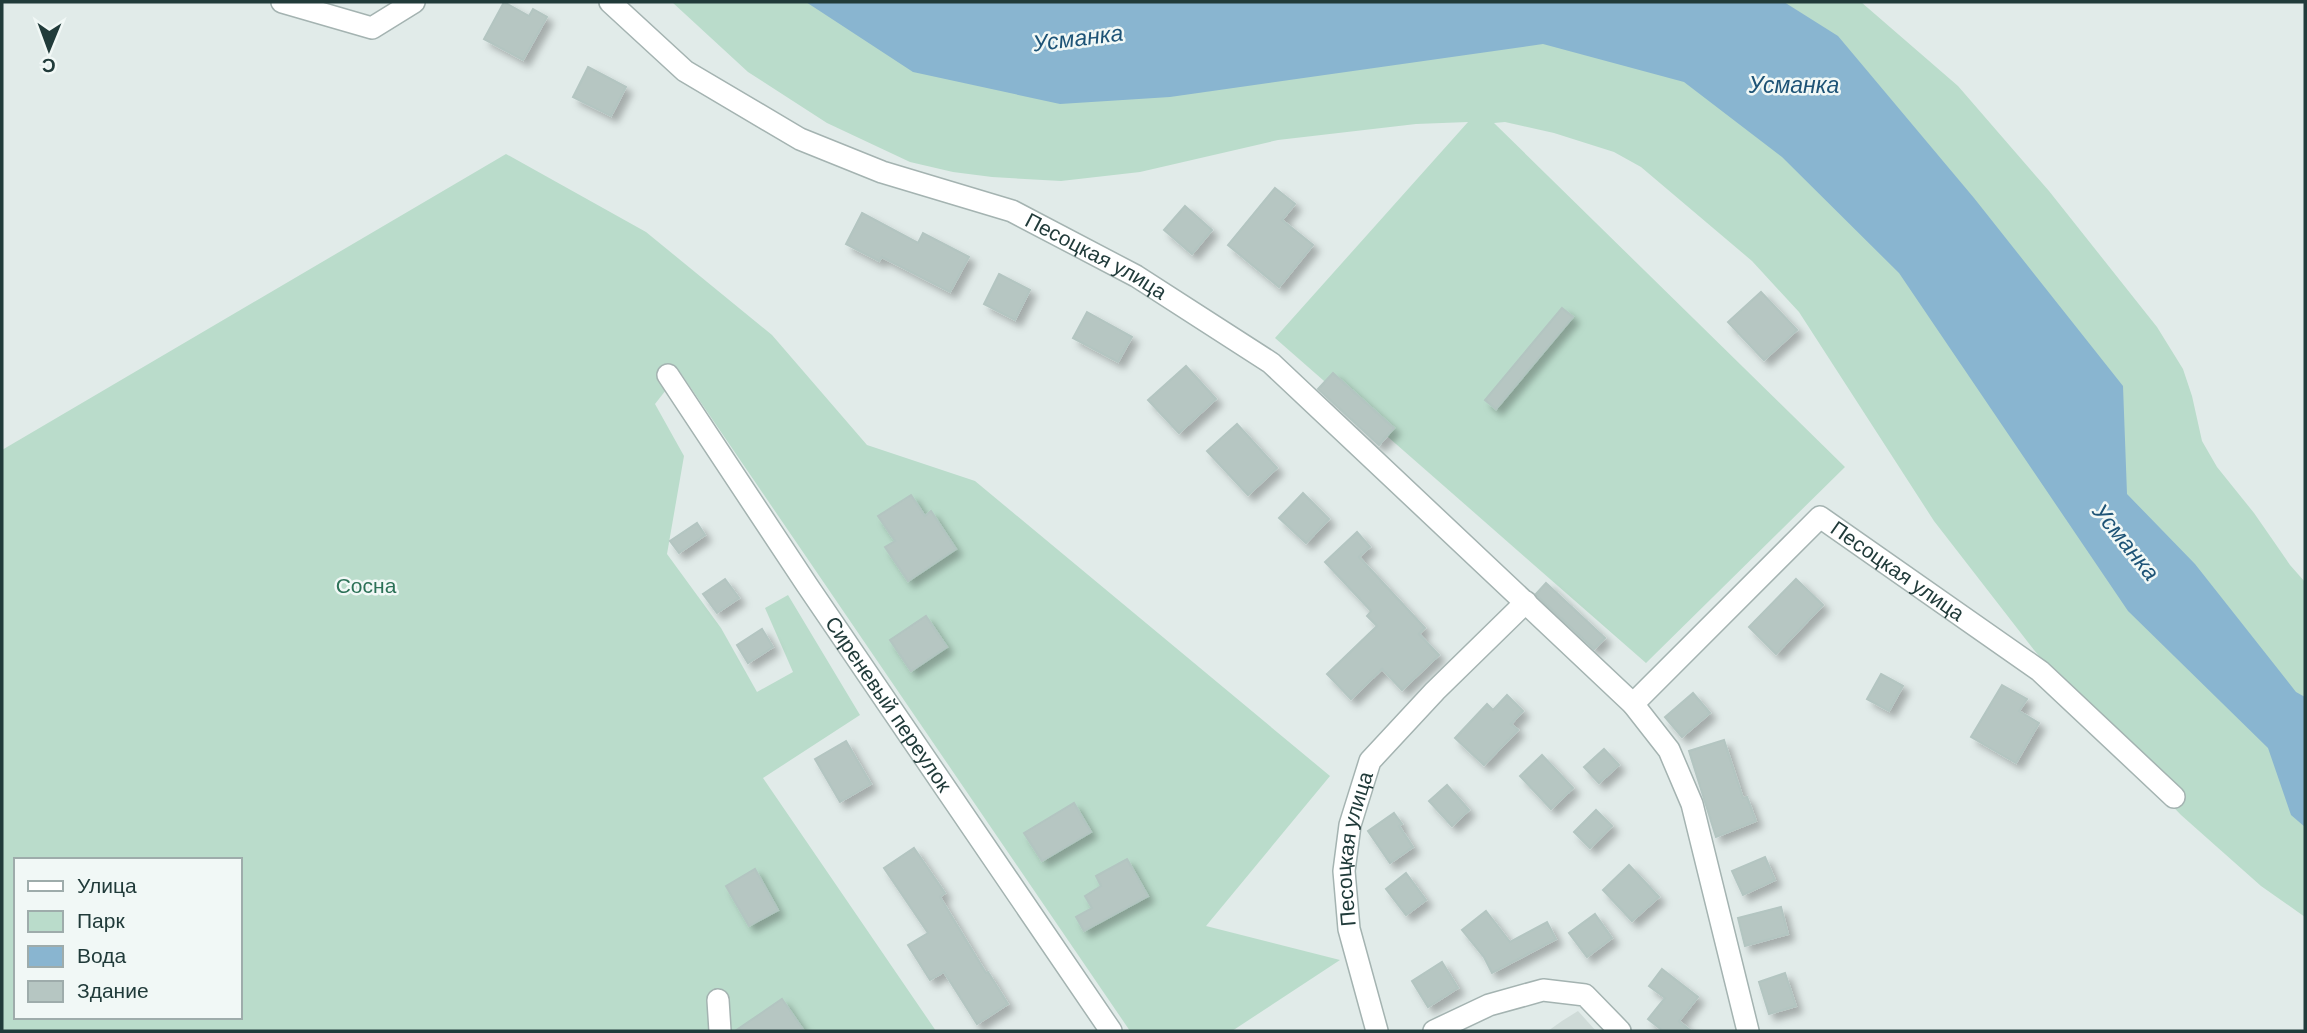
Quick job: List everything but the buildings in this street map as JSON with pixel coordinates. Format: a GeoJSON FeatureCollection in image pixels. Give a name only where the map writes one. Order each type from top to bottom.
{"type":"FeatureCollection","features":[{"type":"Feature","properties":{"kind":"street"},"geometry":{"type":"LineString","coordinates":[[282,2],[372,28],[414,2]]}},
{"type":"Feature","properties":{"kind":"street","name":"Песоцкая улица"},"geometry":{"type":"LineString","coordinates":[[610,2],[685,71],[800,139],[882,172],[1012,211],[1136,276],[1271,362],[1633,704],[1669,750],[1692,804],[1748,1031]]}},
{"type":"Feature","properties":{"kind":"street","name":"Сиреневый переулок"},"geometry":{"type":"LineString","coordinates":[[668,375],[807,585],[1111,1031]]}},
{"type":"Feature","properties":{"kind":"street","name":"Песоцкая улица"},"geometry":{"type":"LineString","coordinates":[[1633,704],[1820,517],[2040,671],[2174,797]]}},
{"type":"Feature","properties":{"kind":"street","name":"Песоцкая улица"},"geometry":{"type":"LineString","coordinates":[[1380,1029],[1349,929],[1344,871],[1350,825],[1370,761],[1435,691],[1526,602]]}},
{"type":"Feature","properties":{"kind":"street"},"geometry":{"type":"LineString","coordinates":[[1434,1031],[1489,1005],[1543,990],[1585,995],[1620,1031]]}},
{"type":"Feature","properties":{"kind":"street"},"geometry":{"type":"LineString","coordinates":[[718,1000],[720,1031]]}},
{"type":"Feature","properties":{"kind":"shaded area"},"geometry":{"type":"Polygon","coordinates":[[[1578,1011],[1596,1031],[1548,1031],[1562,1021],[1578,1011]]]}},
{"type":"Feature","properties":{"kind":"green space"},"geometry":{"type":"Polygon","coordinates":[[[672,2],[1861,2],[1958,86],[2049,191],[2157,327],[2183,369],[2202,441],[2217,467],[2305,582],[2305,917],[2261,886],[2181,815],[2132,764],[2034,650],[1934,521],[1799,312],[1752,261],[1641,167],[1614,152],[1554,133],[1505,122],[1494,123],[1845,467],[1646,663],[1275,338],[1468,122],[1416,124],[1278,140],[1140,172],[1061,181],[953,172],[910,162],[827,123],[748,72],[672,2]]]}},
{"type":"Feature","properties":{"kind":"green space","name":"Сосна"},"geometry":{"type":"Polygon","coordinates":[[[506,154],[646,232],[772,335],[867,445],[975,481],[1330,776],[1206,926],[1340,960],[1232,1031],[1130,1031],[680,372],[655,404],[684,456],[667,554],[721,628],[757,692],[793,672],[765,608],[788,595],[860,715],[763,778],[936,1031],[2,1031],[2,450],[506,154]]]}},
{"type":"Feature","properties":{"kind":"water","name":"Усманка"},"geometry":{"type":"Polygon","coordinates":[[[806,2],[1784,2],[1838,36],[1974,198],[2123,386],[2127,494],[2195,564],[2296,692],[2305,697],[2305,827],[2291,815],[2268,748],[2128,611],[1899,273],[1782,157],[1684,82],[1543,44],[1170,97],[1060,104],[913,72],[806,2]]]}}]}
